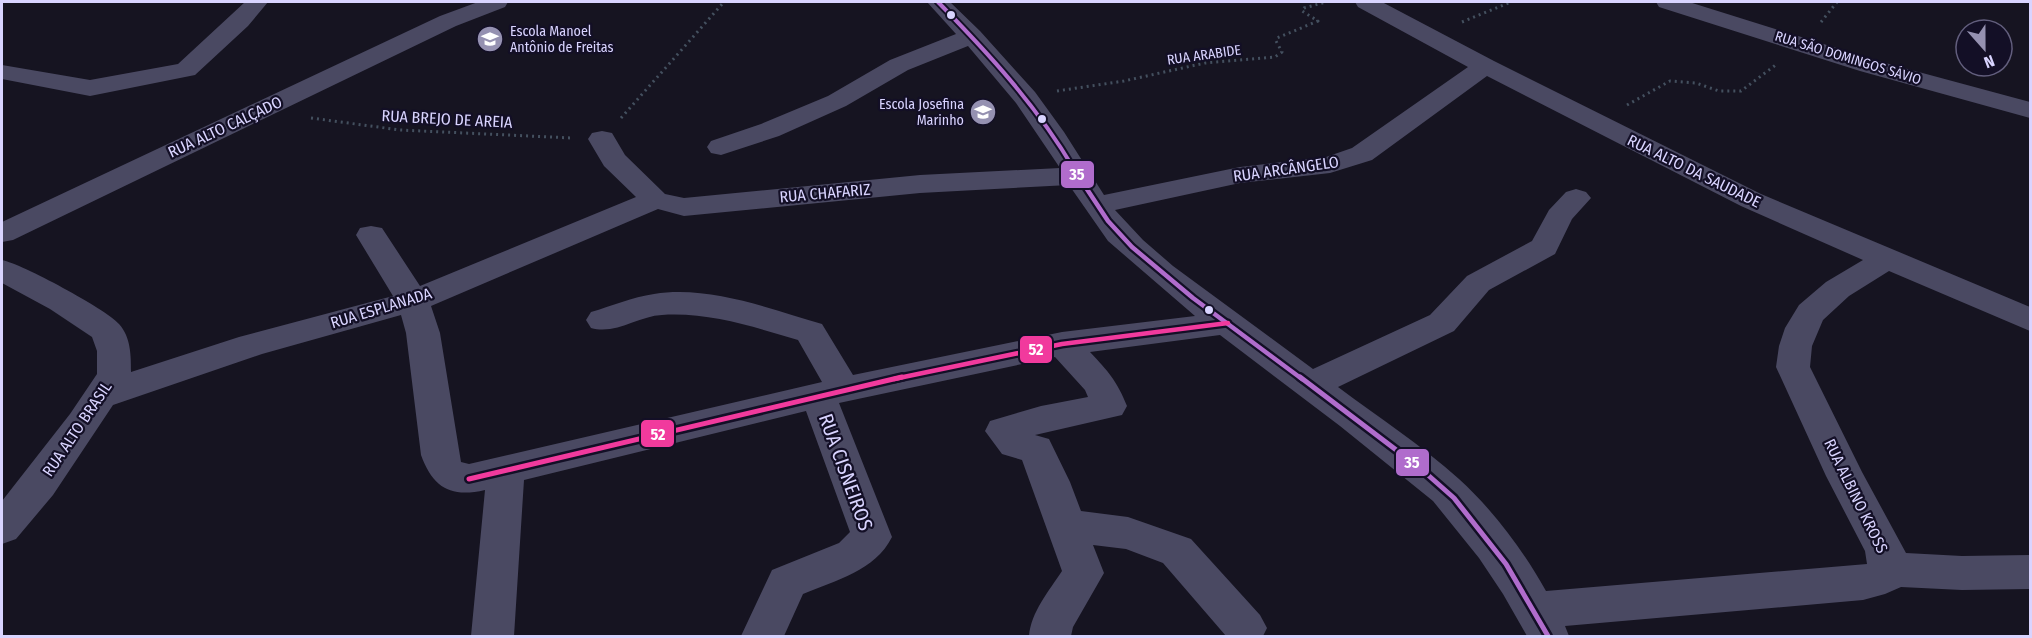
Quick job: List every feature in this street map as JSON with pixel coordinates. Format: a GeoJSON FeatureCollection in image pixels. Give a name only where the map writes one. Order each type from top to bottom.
{"type":"FeatureCollection","features":[{"type":"Feature","properties":{"kind":"street"},"geometry":{"type":"LineString","coordinates":[[2,72],[90,88],[186,70],[240,21],[257,2]]}},
{"type":"Feature","properties":{"kind":"street","name":"RUA ALTO CALÇADO"},"geometry":{"type":"LineString","coordinates":[[2,233],[445,11],[497,2]]}},
{"type":"Feature","properties":{"kind":"street"},"geometry":{"type":"LineString","coordinates":[[938,2],[972,36],[1053,134],[1076,176],[1111,226],[1131,246],[1228,323],[1453,497],[1482,532],[1542,623]]}},
{"type":"Feature","properties":{"kind":"street","name":"RUA ALTO DA SAUDADE"},"geometry":{"type":"LineString","coordinates":[[1366,2],[1485,66],[1751,200],[2031,320]]}},
{"type":"Feature","properties":{"kind":"street","name":"RUA SÃO DOMINGOS SÁVIO"},"geometry":{"type":"LineString","coordinates":[[1667,2],[1803,45],[2031,110]]}},
{"type":"Feature","properties":{"kind":"street"},"geometry":{"type":"LineString","coordinates":[[721,147],[770,130],[837,101],[899,65],[972,36]]}},
{"type":"Feature","properties":{"kind":"street","name":"RUA ARCÂNGELO"},"geometry":{"type":"LineString","coordinates":[[1096,205],[1217,179],[1330,165],[1347,160],[1362,154],[1485,66]]}},
{"type":"Feature","properties":{"kind":"street"},"geometry":{"type":"LineString","coordinates":[[602,139],[614,160],[655,200]]}},
{"type":"Feature","properties":{"kind":"street","name":"RUA CHAFARIZ"},"geometry":{"type":"LineString","coordinates":[[655,200],[684,207],[920,184],[1076,176]]}},
{"type":"Feature","properties":{"kind":"street"},"geometry":{"type":"LineString","coordinates":[[1311,385],[1442,323],[1478,283],[1544,247],[1559,216],[1576,198]]}},
{"type":"Feature","properties":{"kind":"street","name":"RUA ESPLANADA"},"geometry":{"type":"LineString","coordinates":[[100,396],[251,345],[413,301],[655,200]]}},
{"type":"Feature","properties":{"kind":"street"},"geometry":{"type":"LineString","coordinates":[[371,235],[413,301],[423,333],[440,455],[446,472],[453,478],[487,474],[831,392],[1062,344],[1228,323]]}},
{"type":"Feature","properties":{"kind":"street","name":"RUA ALBINO KROSS"},"geometry":{"type":"LineString","coordinates":[[1542,623],[1863,582],[1885,576],[1888,569],[1885,550],[1845,476],[1793,367],[1793,350],[1807,315],[1825,297],[1887,260]]}},
{"type":"Feature","properties":{"kind":"street","name":"RUA ALTO BRASIL"},"geometry":{"type":"LineString","coordinates":[[2,270],[61,301],[107,331],[114,351],[114,375],[83,424],[39,484],[2,528]]}},
{"type":"Feature","properties":{"kind":"street"},"geometry":{"type":"LineString","coordinates":[[603,320],[660,304],[710,306],[810,332],[831,392]]}},
{"type":"Feature","properties":{"kind":"street"},"geometry":{"type":"LineString","coordinates":[[1050,636],[1052,624],[1083,573],[1036,449],[1015,444],[1003,431],[1041,419],[1109,406],[1101,385],[1062,344]]}},
{"type":"Feature","properties":{"kind":"street","name":"RUA CISNEIROS"},"geometry":{"type":"LineString","coordinates":[[763,636],[787,582],[853,555],[872,537],[831,392]]}},
{"type":"Feature","properties":{"kind":"street"},"geometry":{"type":"LineString","coordinates":[[487,474],[492,636]]}},
{"type":"Feature","properties":{"kind":"street"},"geometry":{"type":"LineString","coordinates":[[1066,525],[1128,533],[1177,551],[1245,628]]}},
{"type":"Feature","properties":{"kind":"street"},"geometry":{"type":"LineString","coordinates":[[1888,569],[1962,573],[2031,572]]}},
{"type":"Feature","properties":{"kind":"path"},"geometry":{"type":"LineString","coordinates":[[602,139],[723,2]]}},
{"type":"Feature","properties":{"kind":"path","name":"RUA ARABIDE"},"geometry":{"type":"LineString","coordinates":[[1024,97],[1124,81],[1205,63],[1275,57],[1282,52],[1276,41],[1277,38],[1318,21],[1302,11],[1304,8],[1326,2]]}},
{"type":"Feature","properties":{"kind":"path"},"geometry":{"type":"LineString","coordinates":[[1431,36],[1511,2]]}},
{"type":"Feature","properties":{"kind":"path"},"geometry":{"type":"LineString","coordinates":[[1599,124],[1652,89],[1670,81],[1696,83],[1719,91],[1741,91],[1803,45]]}},
{"type":"Feature","properties":{"kind":"path","name":"RUA BREJO DE AREIA"},"geometry":{"type":"LineString","coordinates":[[303,116],[400,130],[602,139]]}},
{"type":"Feature","properties":{"kind":"transit line","name":"35"},"geometry":{"type":"LineString","coordinates":[[938,2],[983,48],[1025,97],[1051,132],[1097,206],[1119,234],[1193,298],[1353,417],[1446,490],[1481,529],[1506,564],[1548,636]]}},
{"type":"Feature","properties":{"kind":"transit line","name":"52"},"geometry":{"type":"LineString","coordinates":[[469,479],[844,389],[1062,344],[1228,323]]}},
{"type":"Feature","properties":{"kind":"place","name":"Escola Manoel Antônio de Freitas"},"geometry":{"type":"Point","coordinates":[490,39]}},
{"type":"Feature","properties":{"kind":"place","name":"Escola Josefina Marinho"},"geometry":{"type":"Point","coordinates":[983,112]}}]}
